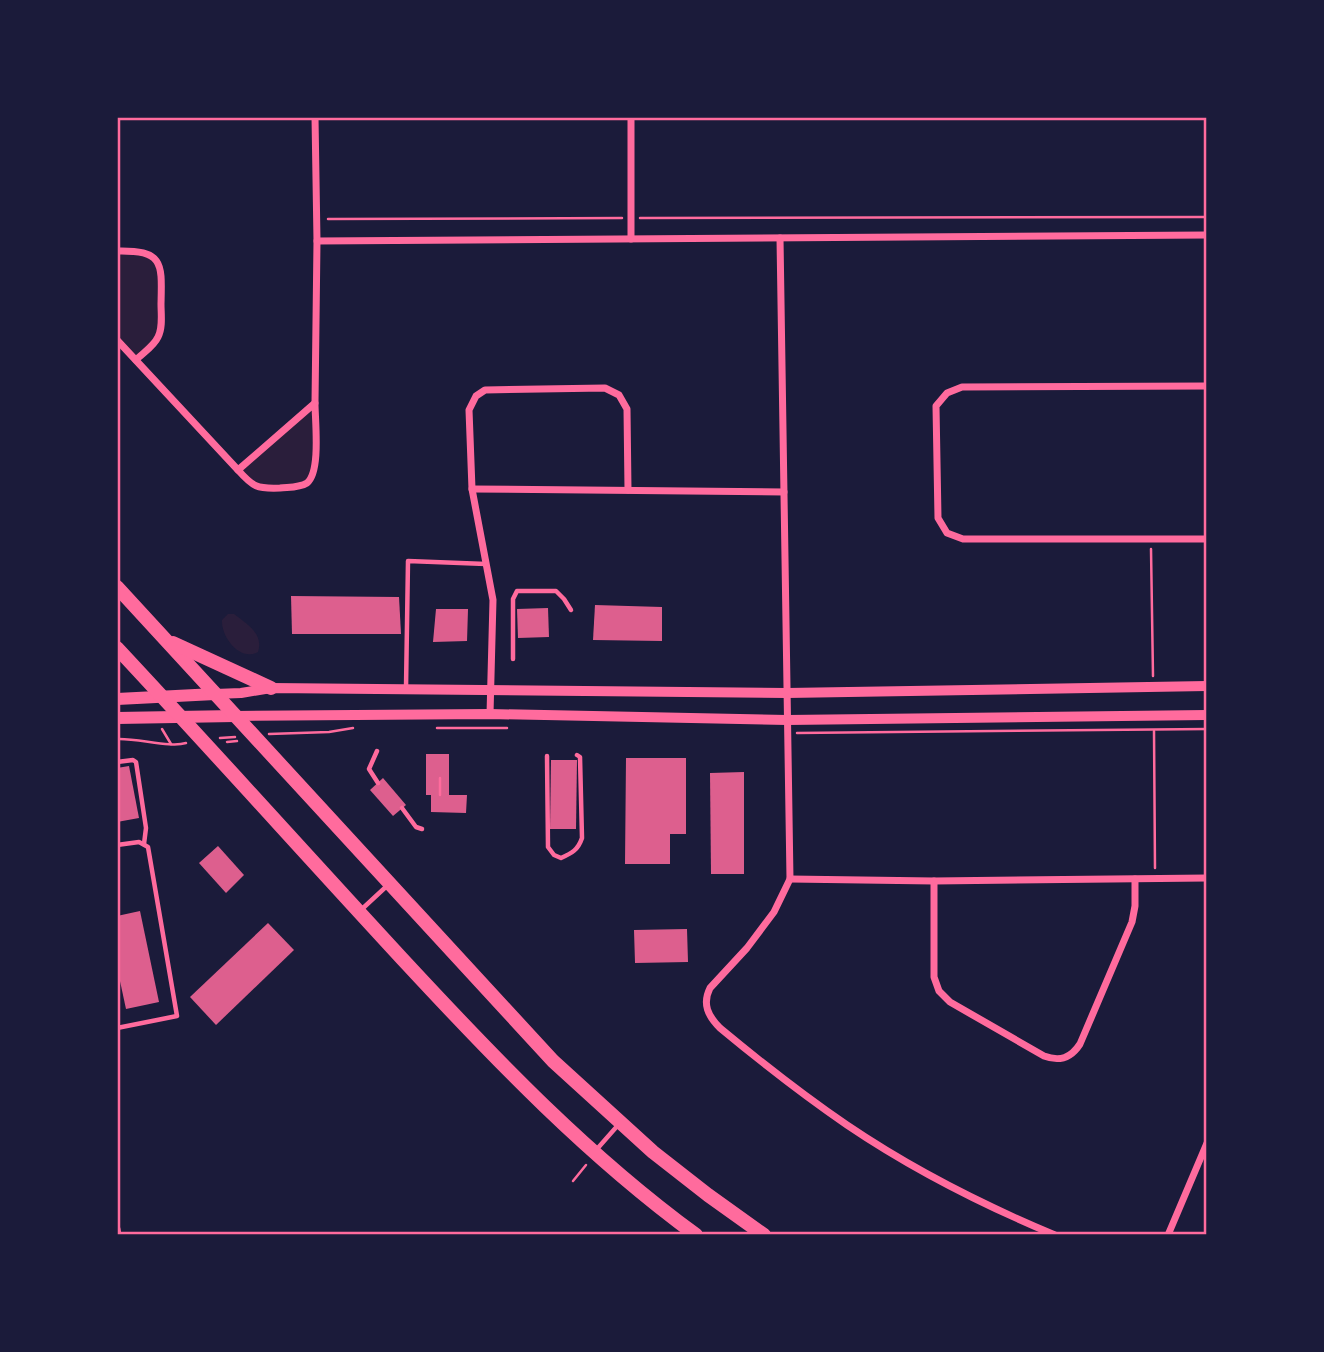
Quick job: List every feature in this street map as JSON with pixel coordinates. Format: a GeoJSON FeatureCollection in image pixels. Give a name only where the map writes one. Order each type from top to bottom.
{"type":"FeatureCollection","features":[{"type":"Feature","properties":{"kind":"highway"},"geometry":{"type":"LineString","coordinates":[[117,587],[539,1046],[620,1123],[690,1182],[764,1235]]}},
{"type":"Feature","properties":{"kind":"highway"},"geometry":{"type":"LineString","coordinates":[[166,639],[271,688]]}},
{"type":"Feature","properties":{"kind":"highway"},"geometry":{"type":"LineString","coordinates":[[117,648],[503,1066],[593,1153],[696,1235]]}},
{"type":"Feature","properties":{"kind":"main road"},"geometry":{"type":"LineString","coordinates":[[117,699],[215,694]]}},
{"type":"Feature","properties":{"kind":"main road"},"geometry":{"type":"LineString","coordinates":[[117,718],[235,716]]}},
{"type":"Feature","properties":{"kind":"street"},"geometry":{"type":"LineString","coordinates":[[117,340],[252,485],[263,489],[299,487],[308,482],[315,466],[315,117]]}},
{"type":"Feature","properties":{"kind":"street"},"geometry":{"type":"LineString","coordinates":[[631,117],[631,239]]}},
{"type":"Feature","properties":{"kind":"street"},"geometry":{"type":"LineString","coordinates":[[317,241],[1207,235]]}},
{"type":"Feature","properties":{"kind":"street"},"geometry":{"type":"LineString","coordinates":[[780,238],[790,879],[774,912],[710,988],[706,1001],[713,1021],[772,1071],[849,1126],[923,1171],[1002,1213],[1055,1235]]}},
{"type":"Feature","properties":{"kind":"street"},"geometry":{"type":"LineString","coordinates":[[117,251],[136,251],[151,255],[162,275],[161,330],[154,343],[136,360]]}},
{"type":"Feature","properties":{"kind":"street"},"geometry":{"type":"LineString","coordinates":[[1207,386],[962,387],[947,393],[936,406],[938,517],[947,533],[963,539],[1207,539]]}},
{"type":"Feature","properties":{"kind":"street"},"geometry":{"type":"LineString","coordinates":[[491,714],[493,600],[472,489],[469,410],[476,396],[485,390],[605,388],[619,395],[627,409],[628,490]]}},
{"type":"Feature","properties":{"kind":"street"},"geometry":{"type":"LineString","coordinates":[[238,470],[315,403]]}},
{"type":"Feature","properties":{"kind":"street"},"geometry":{"type":"LineString","coordinates":[[472,489],[784,492]]}},
{"type":"Feature","properties":{"kind":"street"},"geometry":{"type":"LineString","coordinates":[[215,694],[271,688],[787,693],[1207,687]]}},
{"type":"Feature","properties":{"kind":"street"},"geometry":{"type":"LineString","coordinates":[[235,716],[491,714],[788,720],[1207,715]]}},
{"type":"Feature","properties":{"kind":"street"},"geometry":{"type":"LineString","coordinates":[[790,879],[934,881],[1207,878]]}},
{"type":"Feature","properties":{"kind":"street"},"geometry":{"type":"LineString","coordinates":[[934,881],[934,977],[939,991],[950,1002],[1044,1056],[1058,1060],[1070,1056],[1080,1044],[1130,927],[1135,905],[1135,879]]}},
{"type":"Feature","properties":{"kind":"street"},"geometry":{"type":"LineString","coordinates":[[1168,1235],[1207,1143]]}},
{"type":"Feature","properties":{"kind":"street"},"geometry":{"type":"LineString","coordinates":[[117,1229],[118,1235]]}},
{"type":"Feature","properties":{"kind":"lane"},"geometry":{"type":"LineString","coordinates":[[406,689],[408,561],[486,564]]}},
{"type":"Feature","properties":{"kind":"lane"},"geometry":{"type":"LineString","coordinates":[[513,659],[513,599],[517,591],[556,591],[571,610]]}},
{"type":"Feature","properties":{"kind":"lane"},"geometry":{"type":"LineString","coordinates":[[377,751],[369,769],[378,783]]}},
{"type":"Feature","properties":{"kind":"lane"},"geometry":{"type":"LineString","coordinates":[[547,756],[548,847],[554,855],[561,858],[573,853],[582,838],[580,757],[577,755]]}},
{"type":"Feature","properties":{"kind":"lane"},"geometry":{"type":"LineString","coordinates":[[117,762],[136,762],[145,828],[144,844],[149,854],[177,1016],[117,1028]]}},
{"type":"Feature","properties":{"kind":"lane"},"geometry":{"type":"LineString","coordinates":[[402,808],[416,827],[422,829]]}},
{"type":"Feature","properties":{"kind":"lane"},"geometry":{"type":"LineString","coordinates":[[117,845],[139,842],[144,844]]}},
{"type":"Feature","properties":{"kind":"lane"},"geometry":{"type":"LineString","coordinates":[[359,912],[389,883]]}},
{"type":"Feature","properties":{"kind":"lane"},"geometry":{"type":"LineString","coordinates":[[593,1153],[620,1123]]}},
{"type":"Feature","properties":{"kind":"path"},"geometry":{"type":"LineString","coordinates":[[316,219],[1207,217]]}},
{"type":"Feature","properties":{"kind":"path"},"geometry":{"type":"LineString","coordinates":[[1150,539],[1153,687]]}},
{"type":"Feature","properties":{"kind":"path"},"geometry":{"type":"LineString","coordinates":[[1154,716],[1156,878]]}},
{"type":"Feature","properties":{"kind":"path"},"geometry":{"type":"LineString","coordinates":[[281,734],[356,728]]}},
{"type":"Feature","properties":{"kind":"path"},"geometry":{"type":"LineString","coordinates":[[473,728],[511,728]]}},
{"type":"Feature","properties":{"kind":"path"},"geometry":{"type":"LineString","coordinates":[[166,735],[171,744]]}},
{"type":"Feature","properties":{"kind":"path"},"geometry":{"type":"LineString","coordinates":[[233,737],[227,740],[237,741]]}},
{"type":"Feature","properties":{"kind":"path"},"geometry":{"type":"LineString","coordinates":[[117,739],[186,743]]}},
{"type":"Feature","properties":{"kind":"path"},"geometry":{"type":"LineString","coordinates":[[440,778],[440,795]]}},
{"type":"Feature","properties":{"kind":"path"},"geometry":{"type":"LineString","coordinates":[[573,1181],[593,1153]]}},
{"type":"Feature","properties":{"kind":"shaded area"},"geometry":{"type":"Polygon","coordinates":[[[117,251],[144,252],[160,267],[161,330],[136,360],[117,340],[117,251]]]}},
{"type":"Feature","properties":{"kind":"shaded area"},"geometry":{"type":"Polygon","coordinates":[[[315,403],[315,466],[308,482],[263,489],[238,470],[315,403]]]}},
{"type":"Feature","properties":{"kind":"shaded area"},"geometry":{"type":"Polygon","coordinates":[[[228,614],[234,614],[253,630],[259,640],[258,652],[245,654],[238,651],[228,640],[222,620],[228,614]]]}},
{"type":"Feature","properties":{"kind":"building"},"geometry":{"type":"Polygon","coordinates":[[[291,596],[399,597],[401,634],[292,634],[291,596]]]}},
{"type":"Feature","properties":{"kind":"building"},"geometry":{"type":"Polygon","coordinates":[[[595,605],[662,607],[662,641],[593,640],[595,605]]]}},
{"type":"Feature","properties":{"kind":"building"},"geometry":{"type":"Polygon","coordinates":[[[548,608],[549,637],[518,638],[517,609],[548,608]]]}},
{"type":"Feature","properties":{"kind":"building"},"geometry":{"type":"Polygon","coordinates":[[[436,609],[468,609],[467,641],[433,642],[436,609]]]}},
{"type":"Feature","properties":{"kind":"building"},"geometry":{"type":"Polygon","coordinates":[[[426,754],[449,754],[449,795],[467,795],[466,813],[431,812],[431,795],[426,795],[426,754]]]}},
{"type":"Feature","properties":{"kind":"building"},"geometry":{"type":"Polygon","coordinates":[[[626,758],[686,758],[686,834],[670,834],[670,864],[625,864],[626,758]]]}},
{"type":"Feature","properties":{"kind":"building"},"geometry":{"type":"Polygon","coordinates":[[[551,760],[577,760],[576,829],[550,829],[551,760]]]}},
{"type":"Feature","properties":{"kind":"building"},"geometry":{"type":"Polygon","coordinates":[[[129,766],[139,818],[117,822],[117,768],[129,766]]]}},
{"type":"Feature","properties":{"kind":"building"},"geometry":{"type":"Polygon","coordinates":[[[744,772],[744,874],[711,874],[710,773],[744,772]]]}},
{"type":"Feature","properties":{"kind":"building"},"geometry":{"type":"Polygon","coordinates":[[[383,778],[406,805],[393,816],[370,790],[383,778]]]}},
{"type":"Feature","properties":{"kind":"building"},"geometry":{"type":"Polygon","coordinates":[[[218,846],[244,875],[226,893],[199,863],[218,846]]]}},
{"type":"Feature","properties":{"kind":"building"},"geometry":{"type":"Polygon","coordinates":[[[140,911],[159,1002],[126,1009],[117,967],[117,916],[140,911]]]}},
{"type":"Feature","properties":{"kind":"building"},"geometry":{"type":"Polygon","coordinates":[[[268,923],[294,950],[216,1025],[190,997],[268,923]]]}},
{"type":"Feature","properties":{"kind":"building"},"geometry":{"type":"Polygon","coordinates":[[[687,929],[688,962],[635,963],[634,930],[687,929]]]}}]}
